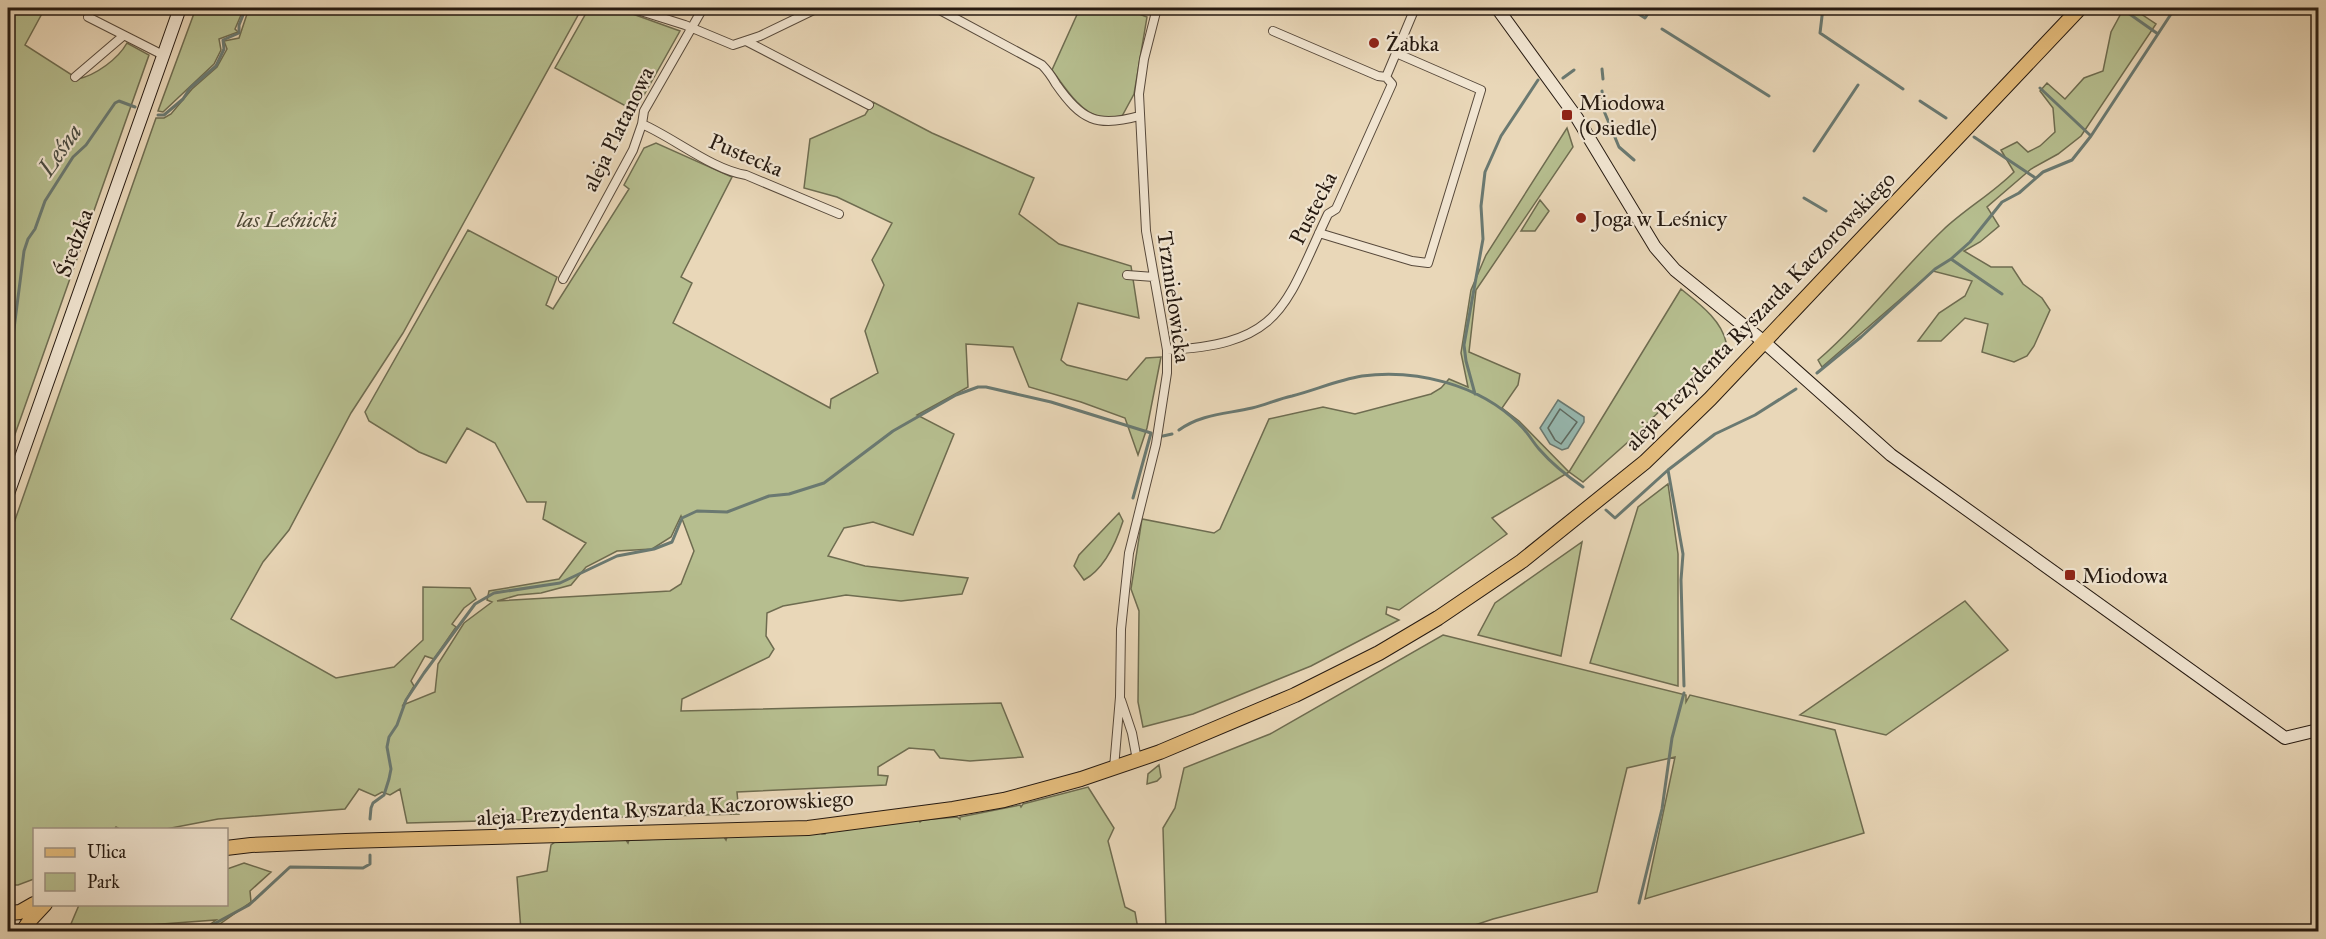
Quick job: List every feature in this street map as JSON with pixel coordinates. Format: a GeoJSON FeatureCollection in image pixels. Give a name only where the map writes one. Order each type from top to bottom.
{"type":"FeatureCollection","features":[{"type":"Feature","properties":{"kind":"main road","name":"aleja Prezydenta Ryszarda Kaczorowskiego"},"geometry":{"type":"LineString","coordinates":[[228,848],[299,843],[808,828],[953,809],[1004,800],[1114,768],[1295,695],[1379,653],[1438,618],[1522,561],[1645,462],[1710,399],[2080,8]]}},
{"type":"Feature","properties":{"kind":"main road"},"geometry":{"type":"LineString","coordinates":[[9,913],[20,912],[33,905]]}},
{"type":"Feature","properties":{"kind":"main road"},"geometry":{"type":"LineString","coordinates":[[23,931],[43,906]]}},
{"type":"Feature","properties":{"kind":"main road"},"geometry":{"type":"LineString","coordinates":[[9,913],[20,924],[23,931]]}},
{"type":"Feature","properties":{"kind":"street","name":"Średzka"},"geometry":{"type":"LineString","coordinates":[[8,494],[180,8]]}},
{"type":"Feature","properties":{"kind":"street"},"geometry":{"type":"LineString","coordinates":[[631,8],[691,27],[726,44],[733,45],[746,42],[818,8]]}},
{"type":"Feature","properties":{"kind":"street","name":"aleja Platanowa"},"geometry":{"type":"LineString","coordinates":[[563,279],[633,150],[644,111],[703,8]]}},
{"type":"Feature","properties":{"kind":"street"},"geometry":{"type":"LineString","coordinates":[[936,8],[1042,65],[1050,72],[1076,108],[1091,118],[1106,123],[1139,116]]}},
{"type":"Feature","properties":{"kind":"street","name":"Trzmielowicka"},"geometry":{"type":"LineString","coordinates":[[1114,768],[1120,697],[1121,629],[1129,553],[1156,444],[1167,373],[1167,350],[1146,231],[1139,116],[1139,94],[1144,59],[1157,8]]}},
{"type":"Feature","properties":{"kind":"street","name":"Pustecka"},"geometry":{"type":"LineString","coordinates":[[1167,350],[1229,343],[1246,336],[1277,315],[1292,294],[1328,214],[1336,209],[1392,84],[1386,76],[1415,8]]}},
{"type":"Feature","properties":{"kind":"street"},"geometry":{"type":"LineString","coordinates":[[1497,8],[1580,123],[1655,247],[1676,270],[1764,342],[1891,455],[2285,738],[2319,730]]}},
{"type":"Feature","properties":{"kind":"street"},"geometry":{"type":"LineString","coordinates":[[88,17],[163,55]]}},
{"type":"Feature","properties":{"kind":"street"},"geometry":{"type":"LineString","coordinates":[[1273,31],[1378,76],[1386,76]]}},
{"type":"Feature","properties":{"kind":"street"},"geometry":{"type":"LineString","coordinates":[[75,77],[123,36]]}},
{"type":"Feature","properties":{"kind":"street"},"geometry":{"type":"LineString","coordinates":[[746,42],[869,105]]}},
{"type":"Feature","properties":{"kind":"street"},"geometry":{"type":"LineString","coordinates":[[1319,232],[1412,261],[1428,263],[1481,90],[1396,53]]}},
{"type":"Feature","properties":{"kind":"street","name":"Pustecka"},"geometry":{"type":"LineString","coordinates":[[642,124],[738,174],[746,175],[839,214]]}},
{"type":"Feature","properties":{"kind":"street"},"geometry":{"type":"LineString","coordinates":[[1127,275],[1154,277]]}},
{"type":"Feature","properties":{"kind":"street","name":"Trzmielowicka"},"geometry":{"type":"LineString","coordinates":[[1120,697],[1129,720],[1137,760]]}},
{"type":"Feature","properties":{"kind":"green space"},"geometry":{"type":"Polygon","coordinates":[[[8,8],[45,8],[25,45],[78,79],[106,66],[127,43],[149,55],[8,454],[8,8]]]}},
{"type":"Feature","properties":{"kind":"green space"},"geometry":{"type":"Polygon","coordinates":[[[196,8],[244,8],[235,29],[238,32],[219,39],[221,50],[214,64],[163,112],[158,111],[196,8]]]}},
{"type":"Feature","properties":{"kind":"green space","name":"las Leśnicki"},"geometry":{"type":"Polygon","coordinates":[[[249,8],[582,8],[403,333],[351,413],[289,530],[263,562],[231,619],[336,678],[394,667],[423,640],[423,587],[470,588],[476,599],[464,608],[452,624],[456,627],[434,659],[425,656],[411,681],[414,686],[403,705],[435,692],[438,664],[464,623],[492,602],[487,600],[489,591],[559,579],[586,543],[543,519],[546,502],[527,502],[495,443],[467,428],[446,463],[419,452],[369,421],[365,412],[468,230],[557,277],[546,305],[553,309],[629,189],[624,185],[644,148],[656,143],[732,177],[681,277],[692,283],[673,323],[830,408],[831,399],[878,373],[865,331],[884,285],[872,260],[892,223],[837,197],[804,188],[810,139],[865,115],[873,102],[932,133],[1034,178],[1019,214],[1059,244],[1131,266],[1139,318],[1078,303],[1061,360],[1067,365],[1127,380],[1146,358],[1161,357],[1147,428],[1138,455],[1125,418],[1029,387],[1013,347],[966,344],[968,387],[917,415],[954,434],[913,535],[873,522],[844,528],[828,556],[865,566],[968,578],[962,594],[901,601],[846,595],[783,606],[767,613],[766,636],[774,649],[769,657],[682,699],[681,711],[1001,703],[1023,757],[970,761],[940,758],[934,750],[909,748],[878,767],[878,775],[888,776],[886,785],[737,792],[739,814],[407,823],[400,789],[390,795],[382,792],[375,796],[359,789],[345,809],[218,819],[171,828],[33,828],[33,879],[18,885],[8,885],[8,540],[156,118],[164,118],[171,114],[192,89],[217,67],[227,49],[224,41],[239,38],[249,8]],[[681,516],[671,537],[652,549],[617,551],[586,567],[571,585],[497,601],[670,591],[681,584],[694,551],[681,516]]]}},
{"type":"Feature","properties":{"kind":"green space"},"geometry":{"type":"Polygon","coordinates":[[[589,8],[616,8],[680,31],[635,111],[555,68],[589,8]]]}},
{"type":"Feature","properties":{"kind":"green space"},"geometry":{"type":"Polygon","coordinates":[[[1080,8],[1123,8],[1147,17],[1134,94],[1121,118],[1103,118],[1086,110],[1073,98],[1052,70],[1080,8]]]}},
{"type":"Feature","properties":{"kind":"green space"},"geometry":{"type":"Polygon","coordinates":[[[2124,8],[2132,8],[2156,24],[2081,136],[2058,154],[2031,169],[1987,207],[1999,226],[1980,242],[1964,251],[1991,267],[2012,267],[2023,284],[2042,298],[2050,310],[2027,356],[2014,362],[1982,352],[1988,324],[1965,318],[1941,341],[1918,341],[1939,313],[1965,296],[1972,281],[1933,271],[1822,367],[1818,360],[1851,329],[1927,246],[1951,222],[2014,172],[2001,150],[2017,142],[2028,152],[2040,146],[2055,132],[2053,108],[2040,91],[2047,83],[2065,99],[2084,78],[2103,71],[2111,32],[2124,8]]]}},
{"type":"Feature","properties":{"kind":"green space"},"geometry":{"type":"Polygon","coordinates":[[[1567,128],[1573,147],[1476,290],[1469,352],[1520,374],[1518,385],[1502,408],[1519,421],[1569,472],[1492,518],[1507,534],[1399,610],[1387,607],[1386,614],[1399,620],[1311,666],[1193,714],[1143,727],[1138,702],[1139,611],[1131,589],[1142,519],[1214,533],[1220,529],[1269,419],[1323,407],[1355,414],[1431,394],[1449,379],[1468,387],[1461,353],[1471,290],[1486,255],[1567,128]]]}},
{"type":"Feature","properties":{"kind":"green space"},"geometry":{"type":"Polygon","coordinates":[[[1540,200],[1549,211],[1535,231],[1521,231],[1540,200]]]}},
{"type":"Feature","properties":{"kind":"green space"},"geometry":{"type":"Polygon","coordinates":[[[1681,289],[1708,312],[1719,326],[1726,342],[1720,352],[1628,442],[1583,482],[1569,472],[1681,289]]]}},
{"type":"Feature","properties":{"kind":"green space"},"geometry":{"type":"Polygon","coordinates":[[[1668,484],[1678,554],[1678,686],[1590,663],[1638,507],[1668,484]]]}},
{"type":"Feature","properties":{"kind":"green space"},"geometry":{"type":"Polygon","coordinates":[[[1119,513],[1123,521],[1113,546],[1098,569],[1084,580],[1074,566],[1079,555],[1119,513]]]}},
{"type":"Feature","properties":{"kind":"green space"},"geometry":{"type":"Polygon","coordinates":[[[1582,542],[1561,656],[1478,635],[1495,603],[1582,542]]]}},
{"type":"Feature","properties":{"kind":"green space"},"geometry":{"type":"Polygon","coordinates":[[[1965,601],[2008,650],[1886,735],[1800,715],[1965,601]]]}},
{"type":"Feature","properties":{"kind":"green space"},"geometry":{"type":"Polygon","coordinates":[[[1443,635],[1686,695],[1686,702],[1690,695],[1835,730],[1864,833],[1645,899],[1675,757],[1627,768],[1597,892],[1493,919],[1457,931],[1166,931],[1163,828],[1175,808],[1184,768],[1270,734],[1443,635]]]}},
{"type":"Feature","properties":{"kind":"green space"},"geometry":{"type":"Polygon","coordinates":[[[1159,765],[1161,777],[1147,784],[1148,774],[1159,765]]]}},
{"type":"Feature","properties":{"kind":"green space"},"geometry":{"type":"Polygon","coordinates":[[[1088,787],[1114,828],[1108,841],[1125,907],[1135,912],[1138,929],[1162,926],[1163,931],[521,931],[517,877],[547,871],[551,845],[555,842],[626,840],[628,843],[629,840],[724,837],[726,840],[727,837],[822,832],[825,834],[825,831],[919,820],[920,822],[957,817],[960,819],[960,817],[1020,805],[1021,807],[1023,804],[1088,787]]]}},
{"type":"Feature","properties":{"kind":"green space"},"geometry":{"type":"Polygon","coordinates":[[[244,863],[271,872],[250,891],[251,902],[210,931],[201,931],[216,920],[68,931],[79,906],[228,906],[228,869],[244,863]]]}},
{"type":"Feature","properties":{"kind":"water"},"geometry":{"type":"Polygon","coordinates":[[[1558,400],[1584,417],[1584,422],[1568,448],[1562,450],[1550,444],[1540,428],[1558,400]]]}},
{"type":"Feature","properties":{"kind":"waterway","name":"Leśna"},"geometry":{"type":"LineString","coordinates":[[158,115],[164,115],[183,99],[190,88],[216,66],[224,49],[223,40],[239,33],[239,25],[246,8]]}},
{"type":"Feature","properties":{"kind":"waterway"},"geometry":{"type":"LineString","coordinates":[[1629,8],[1645,18],[1652,8]]}},
{"type":"Feature","properties":{"kind":"waterway"},"geometry":{"type":"LineString","coordinates":[[1823,8],[1820,33],[1903,89]]}},
{"type":"Feature","properties":{"kind":"waterway"},"geometry":{"type":"LineString","coordinates":[[2121,8],[2158,34]]}},
{"type":"Feature","properties":{"kind":"waterway"},"geometry":{"type":"LineString","coordinates":[[1817,373],[1861,337],[1935,269],[1951,259],[1970,242],[2002,202],[2019,193],[2043,172],[2072,160],[2091,136],[2175,8]]}},
{"type":"Feature","properties":{"kind":"waterway"},"geometry":{"type":"LineString","coordinates":[[1662,29],[1769,96]]}},
{"type":"Feature","properties":{"kind":"waterway"},"geometry":{"type":"LineString","coordinates":[[1602,69],[1603,79]]}},
{"type":"Feature","properties":{"kind":"waterway"},"geometry":{"type":"LineString","coordinates":[[1563,78],[1574,70]]}},
{"type":"Feature","properties":{"kind":"waterway"},"geometry":{"type":"LineString","coordinates":[[1475,394],[1464,345],[1483,239],[1481,206],[1485,172],[1501,136],[1538,80]]}},
{"type":"Feature","properties":{"kind":"waterway"},"geometry":{"type":"LineString","coordinates":[[1814,151],[1858,85]]}},
{"type":"Feature","properties":{"kind":"waterway"},"geometry":{"type":"LineString","coordinates":[[2040,88],[2091,136]]}},
{"type":"Feature","properties":{"kind":"waterway"},"geometry":{"type":"LineString","coordinates":[[1602,91],[1604,111],[1619,147],[1634,160]]}},
{"type":"Feature","properties":{"kind":"waterway","name":"Leśna"},"geometry":{"type":"LineString","coordinates":[[12,344],[24,251],[45,201],[73,157],[86,145],[115,103],[119,101],[135,107]]}},
{"type":"Feature","properties":{"kind":"waterway"},"geometry":{"type":"LineString","coordinates":[[1920,101],[1946,118]]}},
{"type":"Feature","properties":{"kind":"waterway"},"geometry":{"type":"LineString","coordinates":[[1974,137],[2034,177]]}},
{"type":"Feature","properties":{"kind":"waterway"},"geometry":{"type":"LineString","coordinates":[[1804,198],[1826,211]]}},
{"type":"Feature","properties":{"kind":"waterway"},"geometry":{"type":"LineString","coordinates":[[1951,259],[2002,294]]}},
{"type":"Feature","properties":{"kind":"waterway","name":"Leśna"},"geometry":{"type":"LineString","coordinates":[[8,365],[11,350]]}},
{"type":"Feature","properties":{"kind":"waterway"},"geometry":{"type":"LineString","coordinates":[[1179,430],[1205,418],[1257,407],[1353,378],[1383,374],[1404,375],[1446,382],[1466,389],[1503,410],[1522,427],[1550,460],[1583,487]]}},
{"type":"Feature","properties":{"kind":"waterway"},"geometry":{"type":"LineString","coordinates":[[370,819],[373,803],[384,795],[389,779],[391,769],[387,747],[389,737],[397,725],[406,700],[475,604],[494,593],[560,583],[617,556],[654,549],[672,542],[682,518],[697,511],[727,512],[769,496],[789,494],[824,483],[893,431],[956,395],[978,387],[986,387],[1051,402],[1151,433],[1133,498]]}},
{"type":"Feature","properties":{"kind":"waterway"},"geometry":{"type":"LineString","coordinates":[[1606,510],[1615,518],[1668,470],[1715,434],[1755,415],[1796,389]]}},
{"type":"Feature","properties":{"kind":"waterway"},"geometry":{"type":"LineString","coordinates":[[1163,436],[1172,434]]}},
{"type":"Feature","properties":{"kind":"waterway"},"geometry":{"type":"LineString","coordinates":[[1668,470],[1683,554],[1681,580],[1684,686]]}},
{"type":"Feature","properties":{"kind":"waterway"},"geometry":{"type":"LineString","coordinates":[[1639,903],[1662,809],[1672,738],[1684,693]]}},
{"type":"Feature","properties":{"kind":"waterway"},"geometry":{"type":"LineString","coordinates":[[199,932],[249,905],[290,867],[363,868],[370,864],[370,855]]}},
{"type":"Feature","properties":{"kind":"place","name":"Żabka"},"geometry":{"type":"Point","coordinates":[1374,43]}},
{"type":"Feature","properties":{"kind":"place","name":"Miodowa (Osiedle)"},"geometry":{"type":"Point","coordinates":[1567,115]}},
{"type":"Feature","properties":{"kind":"place","name":"Joga w Leśnicy"},"geometry":{"type":"Point","coordinates":[1581,218]}},
{"type":"Feature","properties":{"kind":"place","name":"Miodowa"},"geometry":{"type":"Point","coordinates":[2070,575]}}]}
